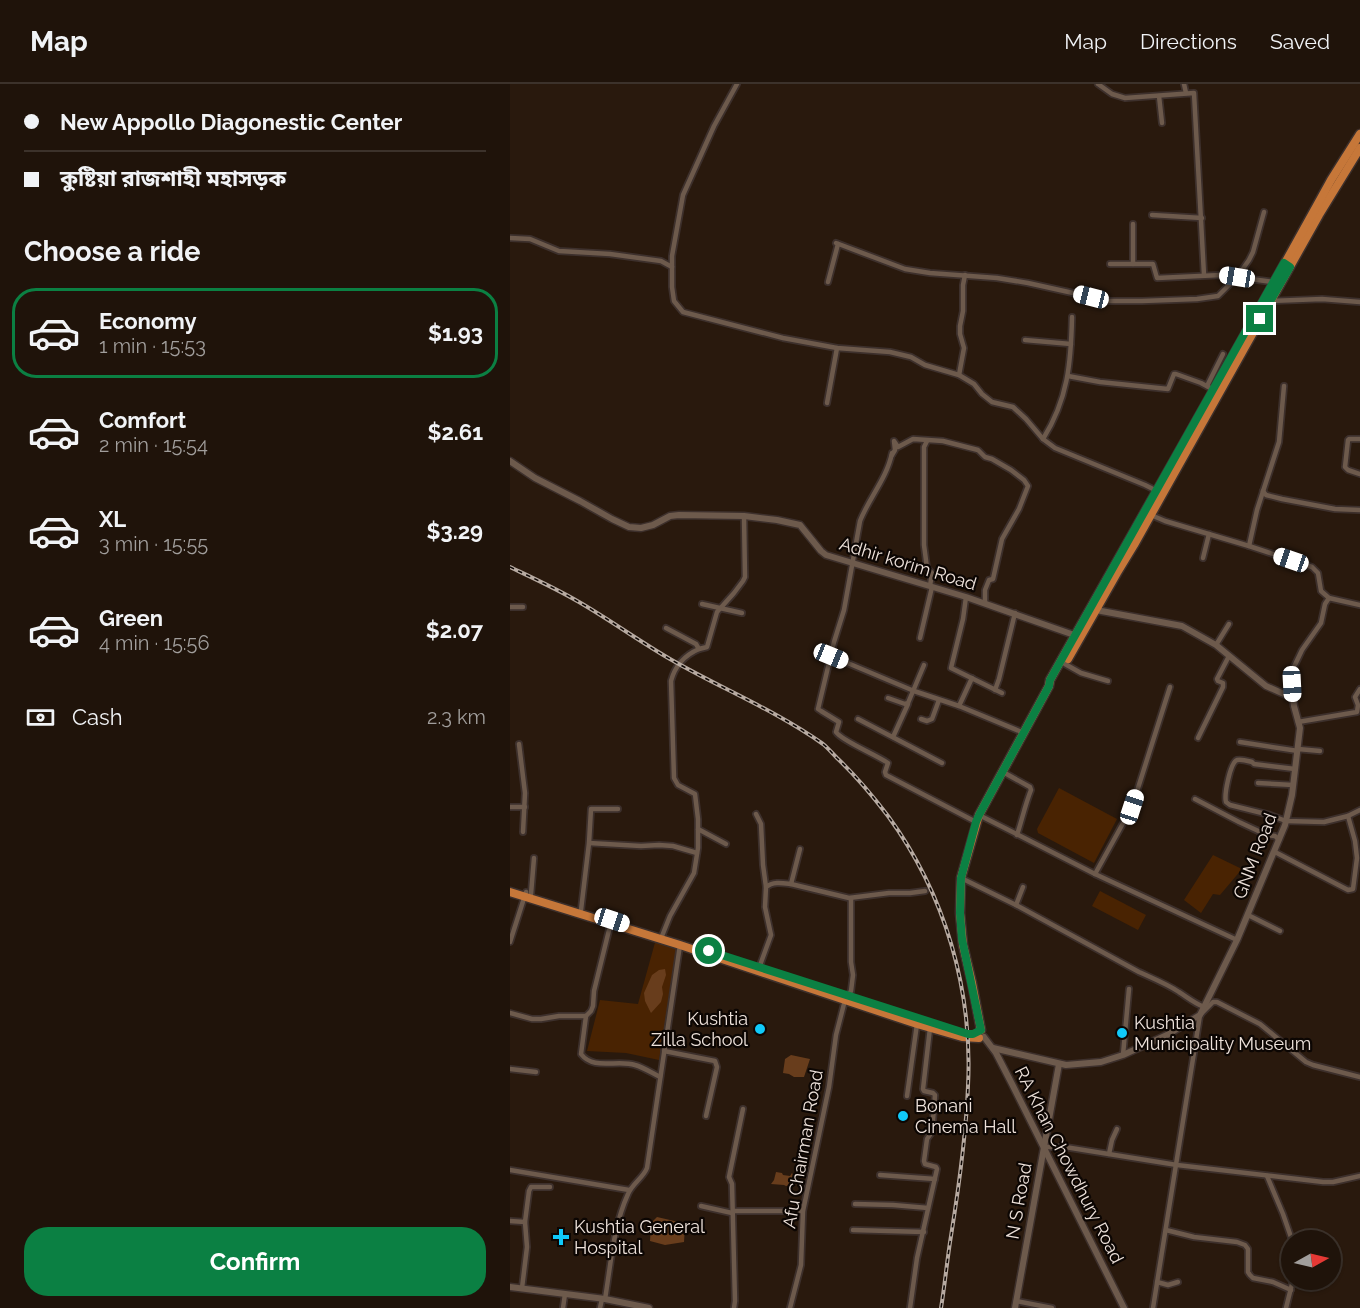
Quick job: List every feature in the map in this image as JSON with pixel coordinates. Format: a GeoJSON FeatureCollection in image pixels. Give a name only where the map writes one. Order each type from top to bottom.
{"type":"FeatureCollection","features":[{"type":"Feature","properties":{"kind":"highway"},"geometry":{"type":"LineString","coordinates":[[1049,686],[1055,682],[1078,636],[1152,509],[1157,491],[1203,415],[1210,388],[1270,301],[1331,180],[1356,152],[1360,134]]}},
{"type":"Feature","properties":{"kind":"highway"},"geometry":{"type":"LineString","coordinates":[[725,958],[943,1029],[981,1034],[962,939],[960,905],[961,878],[978,819],[1049,686],[1050,680],[1096,610],[1247,336],[1273,282],[1287,265]]}},
{"type":"Feature","properties":{"kind":"highway"},"geometry":{"type":"LineString","coordinates":[[510,887],[580,913],[846,997]]}},
{"type":"Feature","properties":{"kind":"highway"},"geometry":{"type":"LineString","coordinates":[[510,892],[527,894],[611,922]]}},
{"type":"Feature","properties":{"kind":"highway"},"geometry":{"type":"LineString","coordinates":[[649,933],[680,943]]}},
{"type":"Feature","properties":{"kind":"highway"},"geometry":{"type":"LineString","coordinates":[[900,1016],[930,1028],[943,1029]]}},
{"type":"Feature","properties":{"kind":"street"},"geometry":{"type":"LineString","coordinates":[[736,84],[683,195],[672,256],[674,301],[683,312],[783,338],[837,348],[890,352],[911,357],[925,365],[959,375],[974,384],[993,402],[1019,411],[1042,439],[1055,448],[1157,491]]}},
{"type":"Feature","properties":{"kind":"street"},"geometry":{"type":"LineString","coordinates":[[1098,84],[1117,96],[1131,98],[1193,92],[1195,95],[1204,275]]}},
{"type":"Feature","properties":{"kind":"street"},"geometry":{"type":"LineString","coordinates":[[1184,84],[1186,93]]}},
{"type":"Feature","properties":{"kind":"street"},"geometry":{"type":"LineString","coordinates":[[1159,96],[1162,123]]}},
{"type":"Feature","properties":{"kind":"street"},"geometry":{"type":"LineString","coordinates":[[828,282],[837,244],[905,269],[1028,283],[1100,301],[1215,298],[1237,277],[1249,260],[1264,212]]}},
{"type":"Feature","properties":{"kind":"street"},"geometry":{"type":"LineString","coordinates":[[1152,215],[1202,218]]}},
{"type":"Feature","properties":{"kind":"street"},"geometry":{"type":"LineString","coordinates":[[1132,224],[1133,264]]}},
{"type":"Feature","properties":{"kind":"street"},"geometry":{"type":"LineString","coordinates":[[510,238],[530,239],[560,251],[610,254],[661,261],[672,267]]}},
{"type":"Feature","properties":{"kind":"street"},"geometry":{"type":"LineString","coordinates":[[1110,264],[1154,264],[1157,278],[1221,274],[1273,282]]}},
{"type":"Feature","properties":{"kind":"street"},"geometry":{"type":"LineString","coordinates":[[959,375],[964,348],[960,326],[965,275]]}},
{"type":"Feature","properties":{"kind":"street"},"geometry":{"type":"LineString","coordinates":[[1270,301],[1322,299],[1360,302]]}},
{"type":"Feature","properties":{"kind":"street"},"geometry":{"type":"LineString","coordinates":[[1042,439],[1058,411],[1068,375],[1072,317]]}},
{"type":"Feature","properties":{"kind":"street"},"geometry":{"type":"LineString","coordinates":[[1025,340],[1071,344]]}},
{"type":"Feature","properties":{"kind":"street"},"geometry":{"type":"LineString","coordinates":[[827,403],[837,348]]}},
{"type":"Feature","properties":{"kind":"street"},"geometry":{"type":"LineString","coordinates":[[1068,375],[1100,382],[1168,390],[1176,374],[1210,388],[1223,354]]}},
{"type":"Feature","properties":{"kind":"street"},"geometry":{"type":"LineString","coordinates":[[1249,546],[1263,491],[1280,442],[1284,386]]}},
{"type":"Feature","properties":{"kind":"street"},"geometry":{"type":"LineString","coordinates":[[1360,439],[1348,440],[1345,467],[1360,474]]}},
{"type":"Feature","properties":{"kind":"street"},"geometry":{"type":"LineString","coordinates":[[984,603],[985,590],[989,580],[993,579],[1002,539],[1019,509],[1028,486],[1011,470],[985,457],[978,450],[943,441],[913,440],[898,447],[894,441],[895,450],[864,511],[856,538],[844,610],[818,706],[821,711],[840,722],[837,735],[888,763],[885,775],[1237,940]]}},
{"type":"Feature","properties":{"kind":"street"},"geometry":{"type":"LineString","coordinates":[[920,638],[932,573],[927,567],[924,528],[924,447],[927,441]]}},
{"type":"Feature","properties":{"kind":"street","name":"Adhir korim Road"},"geometry":{"type":"LineString","coordinates":[[510,461],[535,478],[629,527],[641,528],[653,525],[670,516],[694,515],[744,516],[800,525],[820,551],[826,555],[966,597],[1078,636]]}},
{"type":"Feature","properties":{"kind":"street"},"geometry":{"type":"LineString","coordinates":[[1263,491],[1266,495],[1282,499],[1335,509],[1360,510]]}},
{"type":"Feature","properties":{"kind":"street"},"geometry":{"type":"LineString","coordinates":[[1152,509],[1165,521],[1249,546],[1316,570],[1320,578],[1321,591],[1329,598],[1360,605]]}},
{"type":"Feature","properties":{"kind":"street"},"geometry":{"type":"LineString","coordinates":[[662,936],[670,916],[694,873],[698,829],[695,794],[678,785],[674,778],[671,681],[673,673],[687,655],[707,647],[717,612],[745,577],[744,516]]}},
{"type":"Feature","properties":{"kind":"street"},"geometry":{"type":"LineString","coordinates":[[1203,558],[1209,534]]}},
{"type":"Feature","properties":{"kind":"street"},"geometry":{"type":"LineString","coordinates":[[966,597],[951,668],[1002,693]]}},
{"type":"Feature","properties":{"kind":"street"},"geometry":{"type":"LineString","coordinates":[[1096,610],[1182,626],[1216,645],[1266,686],[1293,698],[1292,671],[1302,650],[1321,623],[1325,604],[1329,598]]}},
{"type":"Feature","properties":{"kind":"street"},"geometry":{"type":"LineString","coordinates":[[702,603],[742,614]]}},
{"type":"Feature","properties":{"kind":"street"},"geometry":{"type":"LineString","coordinates":[[510,607],[523,607]]}},
{"type":"Feature","properties":{"kind":"street"},"geometry":{"type":"LineString","coordinates":[[995,690],[1015,613]]}},
{"type":"Feature","properties":{"kind":"street"},"geometry":{"type":"LineString","coordinates":[[1216,645],[1229,624]]}},
{"type":"Feature","properties":{"kind":"street"},"geometry":{"type":"LineString","coordinates":[[666,628],[696,644],[699,649]]}},
{"type":"Feature","properties":{"kind":"street"},"geometry":{"type":"LineString","coordinates":[[831,656],[1024,733]]}},
{"type":"Feature","properties":{"kind":"street"},"geometry":{"type":"LineString","coordinates":[[1198,738],[1223,687],[1223,683],[1217,679],[1229,656]]}},
{"type":"Feature","properties":{"kind":"street"},"geometry":{"type":"LineString","coordinates":[[1065,664],[1081,673],[1108,681]]}},
{"type":"Feature","properties":{"kind":"street"},"geometry":{"type":"LineString","coordinates":[[892,737],[924,665]]}},
{"type":"Feature","properties":{"kind":"street"},"geometry":{"type":"LineString","coordinates":[[959,706],[972,678]]}},
{"type":"Feature","properties":{"kind":"street"},"geometry":{"type":"LineString","coordinates":[[1095,874],[1132,807],[1170,687]]}},
{"type":"Feature","properties":{"kind":"street"},"geometry":{"type":"LineString","coordinates":[[1298,722],[1357,712],[1358,705],[1355,697],[1360,689]]}},
{"type":"Feature","properties":{"kind":"street"},"geometry":{"type":"LineString","coordinates":[[888,698],[908,703]]}},
{"type":"Feature","properties":{"kind":"street","name":"GNM Road"},"geometry":{"type":"LineString","coordinates":[[1200,1015],[1237,940],[1286,821],[1300,728],[1293,698]]}},
{"type":"Feature","properties":{"kind":"street"},"geometry":{"type":"LineString","coordinates":[[921,719],[930,721],[932,719],[939,700]]}},
{"type":"Feature","properties":{"kind":"street"},"geometry":{"type":"LineString","coordinates":[[858,719],[942,763]]}},
{"type":"Feature","properties":{"kind":"street"},"geometry":{"type":"LineString","coordinates":[[1240,742],[1320,751]]}},
{"type":"Feature","properties":{"kind":"street"},"geometry":{"type":"LineString","coordinates":[[519,744],[525,793],[524,832]]}},
{"type":"Feature","properties":{"kind":"street"},"geometry":{"type":"LineString","coordinates":[[1295,770],[1254,764],[1238,759],[1231,770],[1226,802],[1286,821],[1324,822],[1360,810]]}},
{"type":"Feature","properties":{"kind":"street"},"geometry":{"type":"LineString","coordinates":[[1002,772],[1031,790],[1025,802],[1017,835]]}},
{"type":"Feature","properties":{"kind":"street"},"geometry":{"type":"LineString","coordinates":[[1258,783],[1293,785]]}},
{"type":"Feature","properties":{"kind":"street"},"geometry":{"type":"LineString","coordinates":[[1195,799],[1279,840]]}},
{"type":"Feature","properties":{"kind":"street"},"geometry":{"type":"LineString","coordinates":[[510,807],[525,807]]}},
{"type":"Feature","properties":{"kind":"street"},"geometry":{"type":"LineString","coordinates":[[580,910],[591,809],[618,809]]}},
{"type":"Feature","properties":{"kind":"street"},"geometry":{"type":"LineString","coordinates":[[756,814],[761,824],[766,887],[765,908],[771,935],[759,968]]}},
{"type":"Feature","properties":{"kind":"street"},"geometry":{"type":"LineString","coordinates":[[1275,852],[1348,890],[1353,889],[1357,858],[1349,815]]}},
{"type":"Feature","properties":{"kind":"street"},"geometry":{"type":"LineString","coordinates":[[698,829],[726,844]]}},
{"type":"Feature","properties":{"kind":"street"},"geometry":{"type":"LineString","coordinates":[[589,843],[641,846],[658,844],[697,853]]}},
{"type":"Feature","properties":{"kind":"street"},"geometry":{"type":"LineString","coordinates":[[791,884],[800,849]]}},
{"type":"Feature","properties":{"kind":"street"},"geometry":{"type":"LineString","coordinates":[[510,942],[527,894],[534,858]]}},
{"type":"Feature","properties":{"kind":"street"},"geometry":{"type":"LineString","coordinates":[[961,878],[1016,905],[1204,1007]]}},
{"type":"Feature","properties":{"kind":"street"},"geometry":{"type":"LineString","coordinates":[[766,887],[773,883],[791,884],[843,898],[925,891]]}},
{"type":"Feature","properties":{"kind":"street"},"geometry":{"type":"LineString","coordinates":[[1016,905],[1023,886]]}},
{"type":"Feature","properties":{"kind":"street","name":"Afu Chairman Road"},"geometry":{"type":"LineString","coordinates":[[790,1308],[801,1265],[803,1211],[825,1108],[836,1035],[846,997],[851,991],[853,975],[851,898]]}},
{"type":"Feature","properties":{"kind":"street"},"geometry":{"type":"LineString","coordinates":[[1248,915],[1280,931]]}},
{"type":"Feature","properties":{"kind":"street"},"geometry":{"type":"LineString","coordinates":[[611,922],[591,1011],[586,1016],[581,1054],[586,1060],[603,1064],[634,1064],[660,1077]]}},
{"type":"Feature","properties":{"kind":"street"},"geometry":{"type":"LineString","coordinates":[[600,1308],[604,1299],[616,1230],[629,1190],[639,1181],[647,1168],[680,943]]}},
{"type":"Feature","properties":{"kind":"street"},"geometry":{"type":"LineString","coordinates":[[1123,1055],[1129,989]]}},
{"type":"Feature","properties":{"kind":"street"},"geometry":{"type":"LineString","coordinates":[[993,1047],[1066,1065],[1101,1062],[1123,1055],[1167,1035],[1200,1015],[1213,1002],[1216,1002],[1260,1024],[1306,1062],[1360,1077]]}},
{"type":"Feature","properties":{"kind":"street"},"geometry":{"type":"LineString","coordinates":[[510,1013],[532,1019],[586,1016]]}},
{"type":"Feature","properties":{"kind":"street"},"geometry":{"type":"LineString","coordinates":[[1153,1308],[1200,1015]]}},
{"type":"Feature","properties":{"kind":"street"},"geometry":{"type":"LineString","coordinates":[[907,1096],[917,1024]]}},
{"type":"Feature","properties":{"kind":"street"},"geometry":{"type":"LineString","coordinates":[[910,1308],[917,1258],[936,1168],[925,1164],[924,1161],[927,1139],[932,1132],[935,1095],[923,1089],[930,1028]]}},
{"type":"Feature","properties":{"kind":"street","name":"RA Khan Chowdhury Road"},"geometry":{"type":"LineString","coordinates":[[981,1034],[993,1047],[1124,1308]]}},
{"type":"Feature","properties":{"kind":"street"},"geometry":{"type":"LineString","coordinates":[[664,1051],[715,1062],[717,1067],[706,1116]]}},
{"type":"Feature","properties":{"kind":"street","name":"N S Road"},"geometry":{"type":"LineString","coordinates":[[1016,1305],[1059,1064]]}},
{"type":"Feature","properties":{"kind":"street"},"geometry":{"type":"LineString","coordinates":[[510,1069],[536,1072]]}},
{"type":"Feature","properties":{"kind":"street"},"geometry":{"type":"LineString","coordinates":[[734,1308],[732,1184],[729,1177],[743,1108]]}},
{"type":"Feature","properties":{"kind":"street"},"geometry":{"type":"LineString","coordinates":[[1109,1154],[1117,1129]]}},
{"type":"Feature","properties":{"kind":"street"},"geometry":{"type":"LineString","coordinates":[[1044,1147],[1065,1147],[1177,1165],[1323,1182],[1360,1176]]}},
{"type":"Feature","properties":{"kind":"street"},"geometry":{"type":"LineString","coordinates":[[510,1170],[629,1190]]}},
{"type":"Feature","properties":{"kind":"street"},"geometry":{"type":"LineString","coordinates":[[880,1175],[935,1179]]}},
{"type":"Feature","properties":{"kind":"street"},"geometry":{"type":"LineString","coordinates":[[1267,1176],[1289,1230]]}},
{"type":"Feature","properties":{"kind":"street"},"geometry":{"type":"LineString","coordinates":[[522,1288],[527,1247],[525,1222],[531,1187],[550,1187]]}},
{"type":"Feature","properties":{"kind":"street"},"geometry":{"type":"LineString","coordinates":[[855,1204],[928,1208]]}},
{"type":"Feature","properties":{"kind":"street"},"geometry":{"type":"LineString","coordinates":[[701,1206],[733,1212],[803,1211]]}},
{"type":"Feature","properties":{"kind":"street"},"geometry":{"type":"LineString","coordinates":[[510,1221],[525,1222]]}},
{"type":"Feature","properties":{"kind":"street"},"geometry":{"type":"LineString","coordinates":[[853,1230],[924,1232]]}},
{"type":"Feature","properties":{"kind":"street"},"geometry":{"type":"LineString","coordinates":[[1166,1230],[1245,1245],[1248,1249],[1250,1275],[1253,1278],[1281,1286]]}},
{"type":"Feature","properties":{"kind":"street"},"geometry":{"type":"LineString","coordinates":[[1157,1282],[1168,1285],[1178,1282]]}},
{"type":"Feature","properties":{"kind":"street"},"geometry":{"type":"LineString","coordinates":[[510,1287],[604,1299],[649,1308]]}},
{"type":"Feature","properties":{"kind":"street"},"geometry":{"type":"LineString","coordinates":[[1286,1308],[1291,1290]]}},
{"type":"Feature","properties":{"kind":"street"},"geometry":{"type":"LineString","coordinates":[[562,1308],[565,1294]]}},
{"type":"Feature","properties":{"kind":"street"},"geometry":{"type":"LineString","coordinates":[[1016,1305],[1052,1308]]}},
{"type":"Feature","properties":{"kind":"shaded area"},"geometry":{"type":"Polygon","coordinates":[[[1059,788],[1117,819],[1094,863],[1038,833],[1037,829],[1059,788]]]}},
{"type":"Feature","properties":{"kind":"shaded area"},"geometry":{"type":"Polygon","coordinates":[[[1213,855],[1242,869],[1220,895],[1213,894],[1201,913],[1184,900],[1213,855]]]}},
{"type":"Feature","properties":{"kind":"shaded area"},"geometry":{"type":"Polygon","coordinates":[[[1100,891],[1146,915],[1138,930],[1092,906],[1100,891]]]}},
{"type":"Feature","properties":{"kind":"shaded area"},"geometry":{"type":"Polygon","coordinates":[[[656,939],[677,946],[659,1060],[626,1053],[587,1051],[600,1000],[638,1004],[656,939]]]}},
{"type":"Feature","properties":{"kind":"shaded area"},"geometry":{"type":"Polygon","coordinates":[[[665,969],[661,1002],[651,1013],[644,993],[652,975],[665,969]]]}},
{"type":"Feature","properties":{"kind":"shaded area"},"geometry":{"type":"Polygon","coordinates":[[[791,1055],[810,1059],[804,1077],[794,1077],[783,1073],[785,1059],[791,1055]]]}},
{"type":"Feature","properties":{"kind":"shaded area"},"geometry":{"type":"Polygon","coordinates":[[[776,1172],[790,1176],[792,1173],[796,1176],[795,1183],[797,1184],[786,1186],[771,1184],[776,1172]]]}},
{"type":"Feature","properties":{"kind":"shaded area"},"geometry":{"type":"Polygon","coordinates":[[[657,1217],[683,1223],[685,1226],[684,1242],[665,1245],[650,1241],[651,1223],[657,1217]]]}},
{"type":"Feature","properties":{"kind":"railway"},"geometry":{"type":"LineString","coordinates":[[510,567],[571,597],[670,659],[786,720],[823,744],[870,793],[908,846],[940,910],[960,979],[966,1014],[968,1086],[964,1142],[941,1308]]}},
{"type":"Feature","properties":{"kind":"place","name":"Kushtia Zilla School"},"geometry":{"type":"Point","coordinates":[760,1029]}},
{"type":"Feature","properties":{"kind":"place","name":"Kushtia Municipality Museum"},"geometry":{"type":"Point","coordinates":[1122,1033]}},
{"type":"Feature","properties":{"kind":"place","name":"Bonani Cinema Hall"},"geometry":{"type":"Point","coordinates":[903,1116]}},
{"type":"Feature","properties":{"kind":"place","name":"Kushtia General Hospital"},"geometry":{"type":"Point","coordinates":[561,1237]}},
{"type":"Feature","properties":{"kind":"route"},"geometry":{"type":"LineString","coordinates":[[709,951],[968,1034],[981,1030],[963,945],[960,913],[961,878],[976,822],[1090,607],[1162,483],[1284,263],[1290,267],[1260,319]]}}]}
